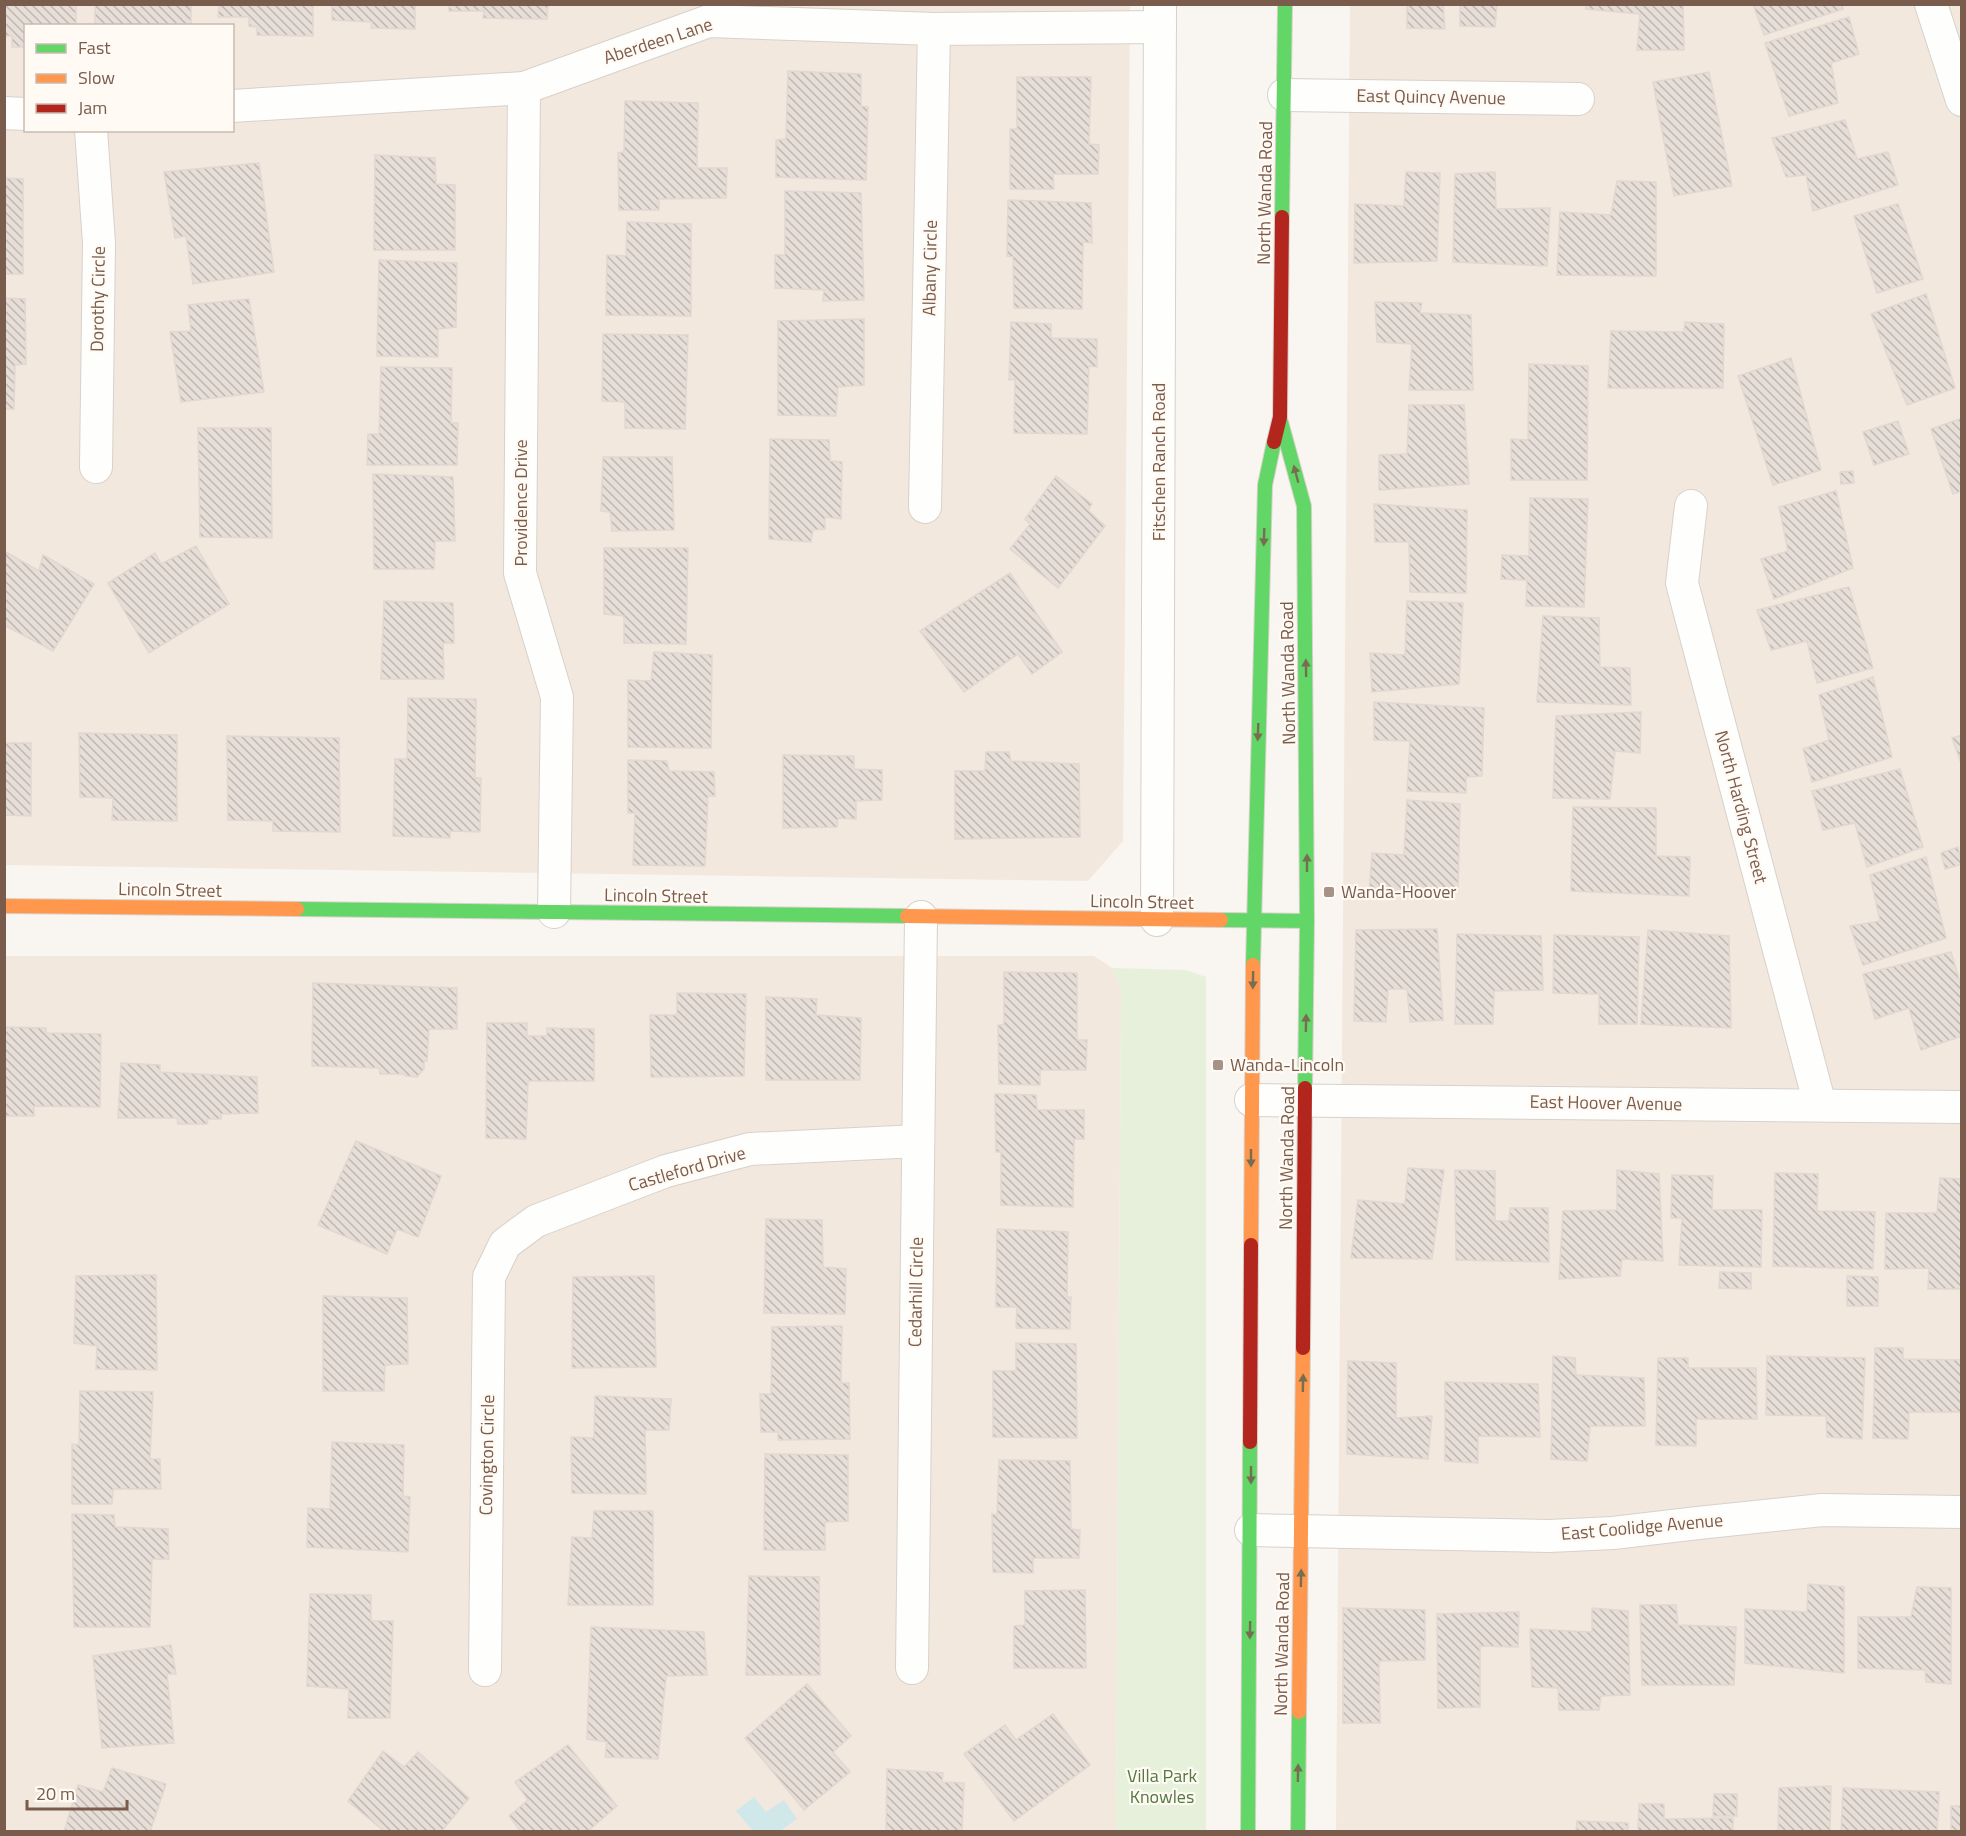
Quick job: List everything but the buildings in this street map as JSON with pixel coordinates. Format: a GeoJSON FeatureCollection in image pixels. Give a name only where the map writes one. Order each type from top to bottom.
{"type":"FeatureCollection","features":[{"type":"Feature","properties":{"kind":"street","name":"North Wanda Road"},"geometry":{"type":"LineString","coordinates":[[1248,1832],[1253,921],[1265,485],[1280,417],[1285,4]]}},
{"type":"Feature","properties":{"kind":"street"},"geometry":{"type":"LineString","coordinates":[[1931,4],[1962,100]]}},
{"type":"Feature","properties":{"kind":"street","name":"Aberdeen Lane"},"geometry":{"type":"LineString","coordinates":[[234,106],[524,88],[709,21],[934,29],[1160,16]]}},
{"type":"Feature","properties":{"kind":"street","name":"Fitschen Ranch Road"},"geometry":{"type":"LineString","coordinates":[[1157,920],[1160,16]]}},
{"type":"Feature","properties":{"kind":"street","name":"Albany Circle"},"geometry":{"type":"LineString","coordinates":[[925,507],[934,29]]}},
{"type":"Feature","properties":{"kind":"street","name":"Providence Drive"},"geometry":{"type":"LineString","coordinates":[[524,88],[520,573],[557,697],[554,912]]}},
{"type":"Feature","properties":{"kind":"street","name":"East Quincy Avenue"},"geometry":{"type":"LineString","coordinates":[[1284,95],[1578,99]]}},
{"type":"Feature","properties":{"kind":"street"},"geometry":{"type":"LineString","coordinates":[[4,113],[24,114]]}},
{"type":"Feature","properties":{"kind":"street","name":"Dorothy Circle"},"geometry":{"type":"LineString","coordinates":[[91,132],[99,243],[96,467]]}},
{"type":"Feature","properties":{"kind":"street","name":"North Wanda Road"},"geometry":{"type":"LineString","coordinates":[[1280,417],[1304,506],[1307,921],[1298,1832]]}},
{"type":"Feature","properties":{"kind":"street","name":"North Harding Street"},"geometry":{"type":"LineString","coordinates":[[1691,506],[1682,583],[1820,1106]]}},
{"type":"Feature","properties":{"kind":"street","name":"Lincoln Street"},"geometry":{"type":"LineString","coordinates":[[4,906],[1307,921]]}},
{"type":"Feature","properties":{"kind":"street","name":"Cedarhill Circle"},"geometry":{"type":"LineString","coordinates":[[912,1668],[921,917]]}},
{"type":"Feature","properties":{"kind":"street","name":"East Hoover Avenue"},"geometry":{"type":"LineString","coordinates":[[1251,1100],[1962,1107]]}},
{"type":"Feature","properties":{"kind":"street","name":"Castleford Drive"},"geometry":{"type":"LineString","coordinates":[[505,1244],[536,1221],[666,1171],[750,1149],[918,1141]]}},
{"type":"Feature","properties":{"kind":"street","name":"Covington Circle"},"geometry":{"type":"LineString","coordinates":[[485,1670],[489,1277],[505,1244]]}},
{"type":"Feature","properties":{"kind":"street","name":"East Coolidge Avenue"},"geometry":{"type":"LineString","coordinates":[[1251,1530],[1549,1536],[1613,1533],[1822,1510],[1962,1512]]}},
{"type":"Feature","properties":{"kind":"shaded area"},"geometry":{"type":"Polygon","coordinates":[[[5,5],[1130,5],[1123,841],[1088,881],[5,865],[5,5]]]}},
{"type":"Feature","properties":{"kind":"shaded area"},"geometry":{"type":"Polygon","coordinates":[[[1350,5],[1961,5],[1961,1831],[1336,1832],[1350,5]]]}},
{"type":"Feature","properties":{"kind":"shaded area"},"geometry":{"type":"Polygon","coordinates":[[[5,956],[1094,956],[1112,968],[1121,989],[1116,1831],[5,1832],[5,956]]]}},
{"type":"Feature","properties":{"kind":"green space","name":"Villa Park Knowles"},"geometry":{"type":"Polygon","coordinates":[[[1112,968],[1186,970],[1206,977],[1206,1831],[1116,1831],[1121,989],[1112,968]]]}},
{"type":"Feature","properties":{"kind":"water"},"geometry":{"type":"Polygon","coordinates":[[[754,1797],[766,1812],[784,1800],[797,1819],[780,1831],[753,1831],[736,1811],[754,1797]]]}},
{"type":"Feature","properties":{"kind":"traffic: fast"},"geometry":{"type":"LineString","coordinates":[[1282,217],[1285,4]]}},
{"type":"Feature","properties":{"kind":"traffic: fast"},"geometry":{"type":"LineString","coordinates":[[1281,422],[1304,506],[1307,921],[1305,1088]]}},
{"type":"Feature","properties":{"kind":"traffic: fast"},"geometry":{"type":"LineString","coordinates":[[1253,965],[1265,485],[1274,442]]}},
{"type":"Feature","properties":{"kind":"traffic: fast"},"geometry":{"type":"LineString","coordinates":[[297,909],[907,916]]}},
{"type":"Feature","properties":{"kind":"traffic: fast"},"geometry":{"type":"LineString","coordinates":[[1221,920],[1307,921]]}},
{"type":"Feature","properties":{"kind":"traffic: fast"},"geometry":{"type":"LineString","coordinates":[[1248,1832],[1250,1442]]}},
{"type":"Feature","properties":{"kind":"traffic: fast"},"geometry":{"type":"LineString","coordinates":[[1298,1832],[1299,1712]]}},
{"type":"Feature","properties":{"kind":"traffic: slow"},"geometry":{"type":"LineString","coordinates":[[4,906],[297,909]]}},
{"type":"Feature","properties":{"kind":"traffic: slow"},"geometry":{"type":"LineString","coordinates":[[907,916],[1221,920]]}},
{"type":"Feature","properties":{"kind":"traffic: slow"},"geometry":{"type":"LineString","coordinates":[[1251,1245],[1253,965]]}},
{"type":"Feature","properties":{"kind":"traffic: slow"},"geometry":{"type":"LineString","coordinates":[[1299,1712],[1303,1348]]}},
{"type":"Feature","properties":{"kind":"traffic: jam"},"geometry":{"type":"LineString","coordinates":[[1274,442],[1280,417],[1282,217]]}},
{"type":"Feature","properties":{"kind":"traffic: jam"},"geometry":{"type":"LineString","coordinates":[[1303,1348],[1305,1088]]}},
{"type":"Feature","properties":{"kind":"traffic: jam"},"geometry":{"type":"LineString","coordinates":[[1250,1442],[1251,1245]]}},
{"type":"Feature","properties":{"kind":"place","name":"Wanda-Hoover"},"geometry":{"type":"Point","coordinates":[1329,892]}},
{"type":"Feature","properties":{"kind":"place","name":"Wanda-Lincoln"},"geometry":{"type":"Point","coordinates":[1218,1065]}}]}
